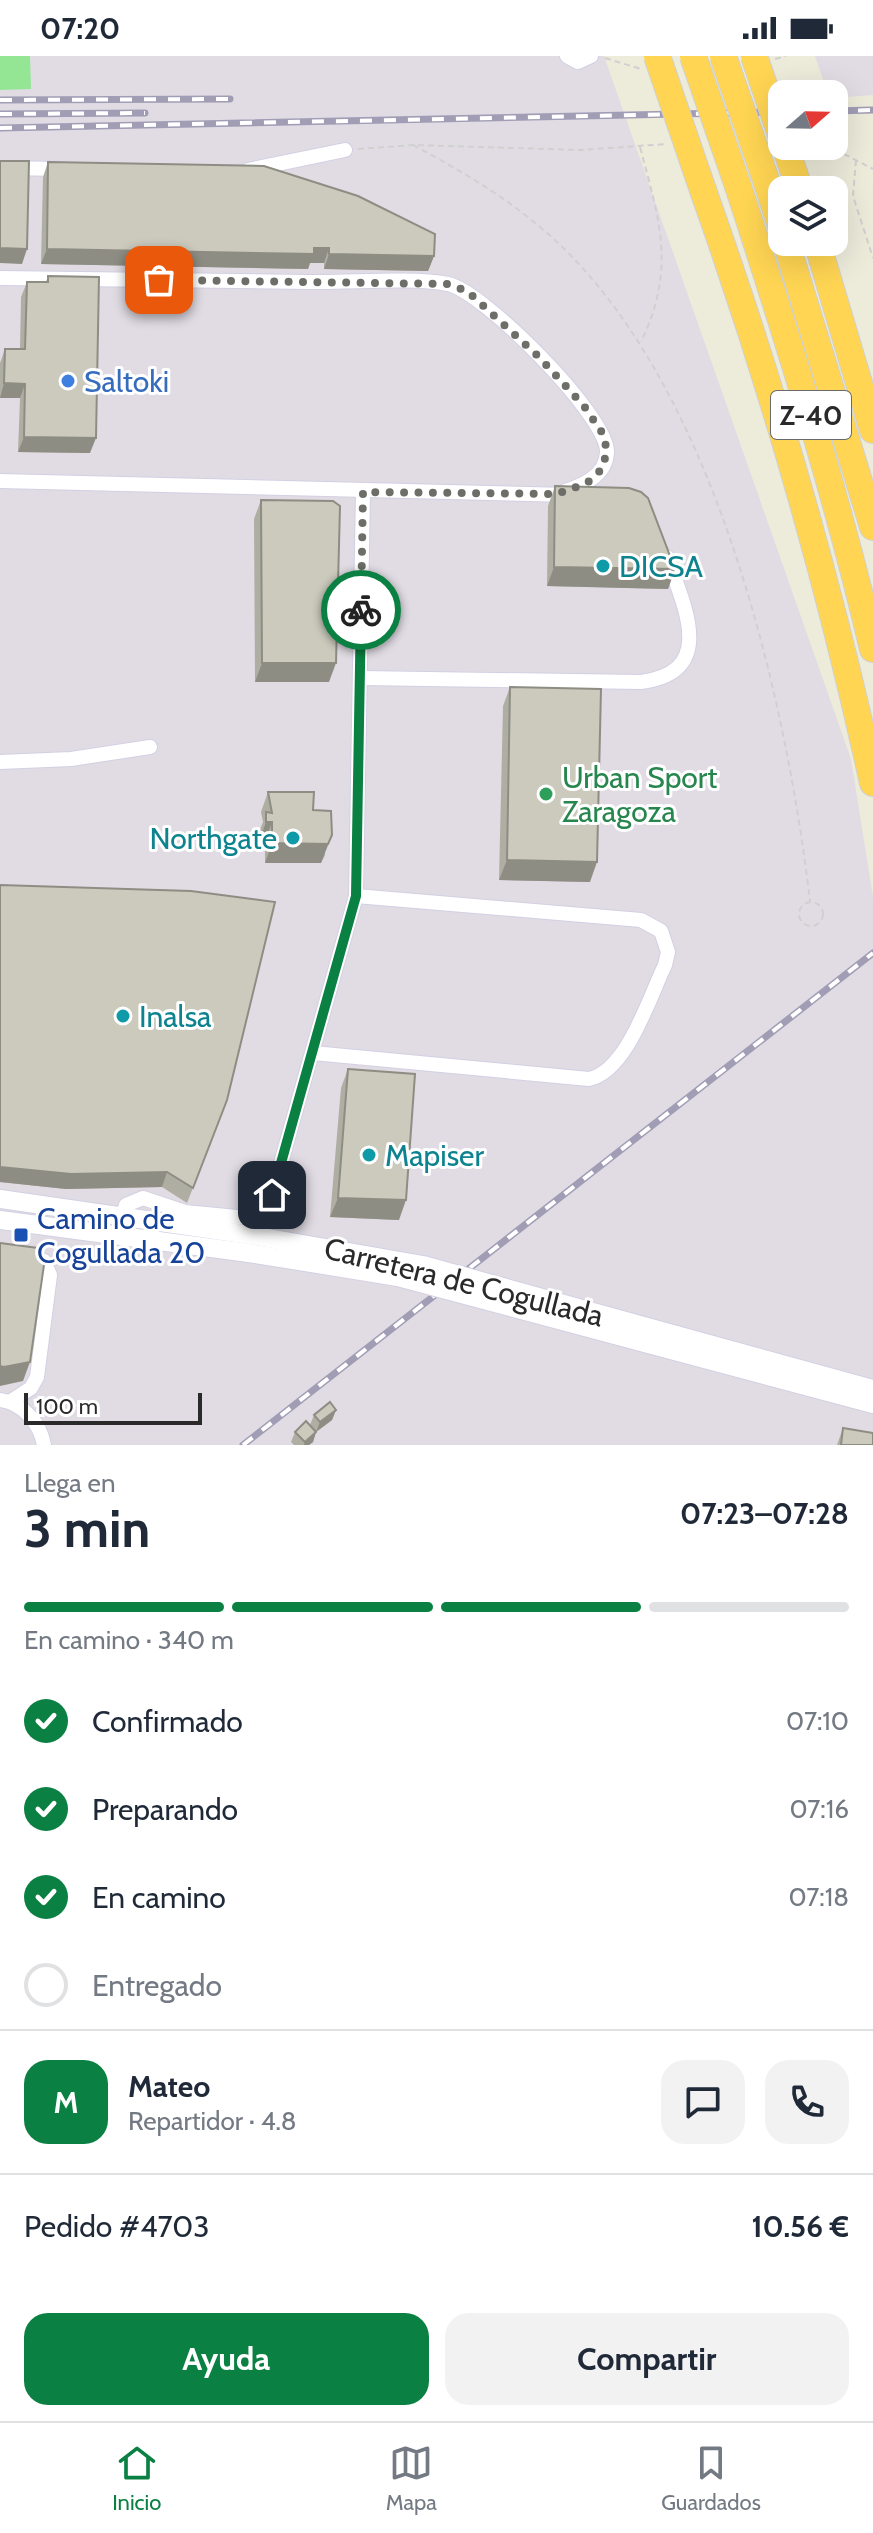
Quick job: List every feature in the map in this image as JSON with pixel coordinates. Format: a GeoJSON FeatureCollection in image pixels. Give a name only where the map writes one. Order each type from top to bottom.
{"type":"FeatureCollection","features":[{"type":"Feature","properties":{"kind":"highway"},"geometry":{"type":"LineString","coordinates":[[657,56],[744,304],[814,534],[873,783]]}},
{"type":"Feature","properties":{"kind":"highway","name":"Z-40"},"geometry":{"type":"LineString","coordinates":[[693,56],[800,376],[849,548],[873,649]]}},
{"type":"Feature","properties":{"kind":"highway"},"geometry":{"type":"LineString","coordinates":[[723,56],[768,186]]}},
{"type":"Feature","properties":{"kind":"highway"},"geometry":{"type":"LineString","coordinates":[[754,56],[768,97]]}},
{"type":"Feature","properties":{"kind":"highway","name":"Z-40"},"geometry":{"type":"LineString","coordinates":[[790,256],[873,527]]}},
{"type":"Feature","properties":{"kind":"highway"},"geometry":{"type":"LineString","coordinates":[[821,256],[873,430]]}},
{"type":"Feature","properties":{"kind":"street"},"geometry":{"type":"LineString","coordinates":[[567,56],[578,62],[591,56]]}},
{"type":"Feature","properties":{"kind":"street"},"geometry":{"type":"LineString","coordinates":[[231,170],[247,171],[345,150]]}},
{"type":"Feature","properties":{"kind":"street"},"geometry":{"type":"LineString","coordinates":[[0,168],[75,169]]}},
{"type":"Feature","properties":{"kind":"street"},"geometry":{"type":"LineString","coordinates":[[0,278],[447,284],[457,287],[517,334],[584,406],[603,434],[607,451],[602,469],[587,483],[557,494]]}},
{"type":"Feature","properties":{"kind":"street"},"geometry":{"type":"LineString","coordinates":[[0,481],[589,496]]}},
{"type":"Feature","properties":{"kind":"street"},"geometry":{"type":"LineString","coordinates":[[124,1237],[120,1215],[126,1205],[138,1199],[158,1201],[185,1212],[238,1218],[257,1215],[265,1207],[313,1053],[356,896],[363,492]]}},
{"type":"Feature","properties":{"kind":"street"},"geometry":{"type":"LineString","coordinates":[[361,678],[641,682],[671,676],[687,659],[690,648],[680,594],[661,542]]}},
{"type":"Feature","properties":{"kind":"street"},"geometry":{"type":"LineString","coordinates":[[0,762],[71,759],[150,747]]}},
{"type":"Feature","properties":{"kind":"street"},"geometry":{"type":"LineString","coordinates":[[313,1053],[589,1079],[602,1076],[623,1053],[665,965],[668,952],[661,931],[654,924],[641,920],[356,896]]}},
{"type":"Feature","properties":{"kind":"street","name":"Carretera de Cogullada"},"geometry":{"type":"LineString","coordinates":[[0,1199],[120,1215],[249,1244]]}},
{"type":"Feature","properties":{"kind":"street","name":"Carretera de Cogullada"},"geometry":{"type":"LineString","coordinates":[[0,1220],[124,1237],[249,1244],[423,1265],[873,1404]]}},
{"type":"Feature","properties":{"kind":"street"},"geometry":{"type":"LineString","coordinates":[[0,1254],[44,1261],[50,1275],[37,1377],[31,1388],[5,1400]]}},
{"type":"Feature","properties":{"kind":"street","name":"Carretera de Cogullada"},"geometry":{"type":"LineString","coordinates":[[674,1343],[873,1389]]}},
{"type":"Feature","properties":{"kind":"street"},"geometry":{"type":"LineString","coordinates":[[5,1400],[28,1413],[44,1445]]}},
{"type":"Feature","properties":{"kind":"path"},"geometry":{"type":"LineString","coordinates":[[345,150],[413,145],[580,150],[672,143]]}},
{"type":"Feature","properties":{"kind":"path"},"geometry":{"type":"LineString","coordinates":[[413,145],[465,173],[542,228],[578,264],[640,343],[693,443],[745,583],[796,809],[810,901],[823,910],[820,922],[813,926],[805,924],[799,915],[803,904],[810,901]]}},
{"type":"Feature","properties":{"kind":"path"},"geometry":{"type":"LineString","coordinates":[[640,145],[664,263],[655,313],[640,343]]}},
{"type":"Feature","properties":{"kind":"path"},"geometry":{"type":"LineString","coordinates":[[848,157],[873,169]]}},
{"type":"Feature","properties":{"kind":"path"},"geometry":{"type":"LineString","coordinates":[[856,160],[853,196],[873,258]]}},
{"type":"Feature","properties":{"kind":"shaded area"},"geometry":{"type":"Polygon","coordinates":[[[0,56],[604,56],[851,759],[873,897],[873,1445],[0,1445],[0,56]]]}},
{"type":"Feature","properties":{"kind":"shaded area"},"geometry":{"type":"Polygon","coordinates":[[[815,56],[873,56],[873,95],[848,97],[848,80],[823,80],[815,56]]]}},
{"type":"Feature","properties":{"kind":"green space"},"geometry":{"type":"Polygon","coordinates":[[[0,56],[30,56],[31,89],[0,90],[0,56]]]}},
{"type":"Feature","properties":{"kind":"building"},"geometry":{"type":"Polygon","coordinates":[[[0,161],[29,161],[27,249],[0,248],[0,161]]]}},
{"type":"Feature","properties":{"kind":"building"},"geometry":{"type":"Polygon","coordinates":[[[48,162],[264,166],[358,196],[435,234],[434,256],[329,254],[329,248],[314,248],[314,254],[47,249],[48,162]]]}},
{"type":"Feature","properties":{"kind":"building"},"geometry":{"type":"Polygon","coordinates":[[[48,276],[99,277],[96,438],[24,437],[25,384],[4,383],[5,349],[25,349],[27,282],[48,282],[48,276]]]}},
{"type":"Feature","properties":{"kind":"building","name":"DICSA"},"geometry":{"type":"Polygon","coordinates":[[[555,486],[629,488],[641,492],[648,498],[675,569],[554,567],[555,486]]]}},
{"type":"Feature","properties":{"kind":"building"},"geometry":{"type":"Polygon","coordinates":[[[261,500],[333,501],[340,506],[336,663],[262,663],[261,500]]]}},
{"type":"Feature","properties":{"kind":"building","name":"Urban Sport Zaragoza"},"geometry":{"type":"Polygon","coordinates":[[[510,687],[601,689],[597,862],[507,860],[510,687]]]}},
{"type":"Feature","properties":{"kind":"building"},"geometry":{"type":"Polygon","coordinates":[[[268,792],[314,792],[313,810],[331,811],[332,835],[328,844],[272,843],[272,822],[266,822],[266,812],[272,813],[268,792]]]}},
{"type":"Feature","properties":{"kind":"building","name":"Inalsa"},"geometry":{"type":"Polygon","coordinates":[[[0,885],[191,891],[275,902],[227,1100],[193,1188],[167,1172],[71,1174],[0,1167],[0,885]]]}},
{"type":"Feature","properties":{"kind":"building","name":"Mapiser"},"geometry":{"type":"Polygon","coordinates":[[[348,1069],[415,1074],[406,1200],[338,1198],[348,1069]]]}},
{"type":"Feature","properties":{"kind":"building"},"geometry":{"type":"Polygon","coordinates":[[[0,1243],[38,1248],[45,1258],[30,1362],[4,1367],[0,1366],[0,1243]]]}},
{"type":"Feature","properties":{"kind":"building"},"geometry":{"type":"Polygon","coordinates":[[[330,1402],[336,1410],[320,1422],[314,1415],[330,1402]]]}},
{"type":"Feature","properties":{"kind":"building"},"geometry":{"type":"Polygon","coordinates":[[[306,1421],[316,1432],[305,1442],[295,1432],[306,1421]]]}},
{"type":"Feature","properties":{"kind":"building"},"geometry":{"type":"Polygon","coordinates":[[[843,1428],[873,1433],[873,1445],[841,1445],[843,1428]]]}},
{"type":"Feature","properties":{"kind":"railway"},"geometry":{"type":"LineString","coordinates":[[0,100],[230,99]]}},
{"type":"Feature","properties":{"kind":"railway"},"geometry":{"type":"LineString","coordinates":[[848,111],[873,110]]}},
{"type":"Feature","properties":{"kind":"railway"},"geometry":{"type":"LineString","coordinates":[[0,128],[768,112]]}},
{"type":"Feature","properties":{"kind":"railway"},"geometry":{"type":"LineString","coordinates":[[0,114],[145,113]]}},
{"type":"Feature","properties":{"kind":"railway"},"geometry":{"type":"LineString","coordinates":[[243,1445],[873,953]]}},
{"type":"Feature","properties":{"kind":"way so far"},"geometry":{"type":"LineString","coordinates":[[159,280],[447,284],[457,287],[467,291],[517,334],[596,422],[606,442],[606,460],[602,469],[587,483],[557,494],[363,492],[361,610]]}},
{"type":"Feature","properties":{"kind":"place","name":"Saltoki"},"geometry":{"type":"Point","coordinates":[68,381]}},
{"type":"Feature","properties":{"kind":"place","name":"DICSA"},"geometry":{"type":"Point","coordinates":[603,566]}},
{"type":"Feature","properties":{"kind":"place","name":"Urban Sport Zaragoza"},"geometry":{"type":"Point","coordinates":[546,794]}},
{"type":"Feature","properties":{"kind":"place","name":"Northgate"},"geometry":{"type":"Point","coordinates":[293,838]}},
{"type":"Feature","properties":{"kind":"place","name":"Inalsa"},"geometry":{"type":"Point","coordinates":[123,1016]}},
{"type":"Feature","properties":{"kind":"place","name":"Mapiser"},"geometry":{"type":"Point","coordinates":[369,1155]}},
{"type":"Feature","properties":{"kind":"place","name":"Camino de Cogullada 20"},"geometry":{"type":"Point","coordinates":[21,1235]}},
{"type":"Feature","properties":{"kind":"route"},"geometry":{"type":"LineString","coordinates":[[272,1195],[356,896],[361,610]]}}]}
